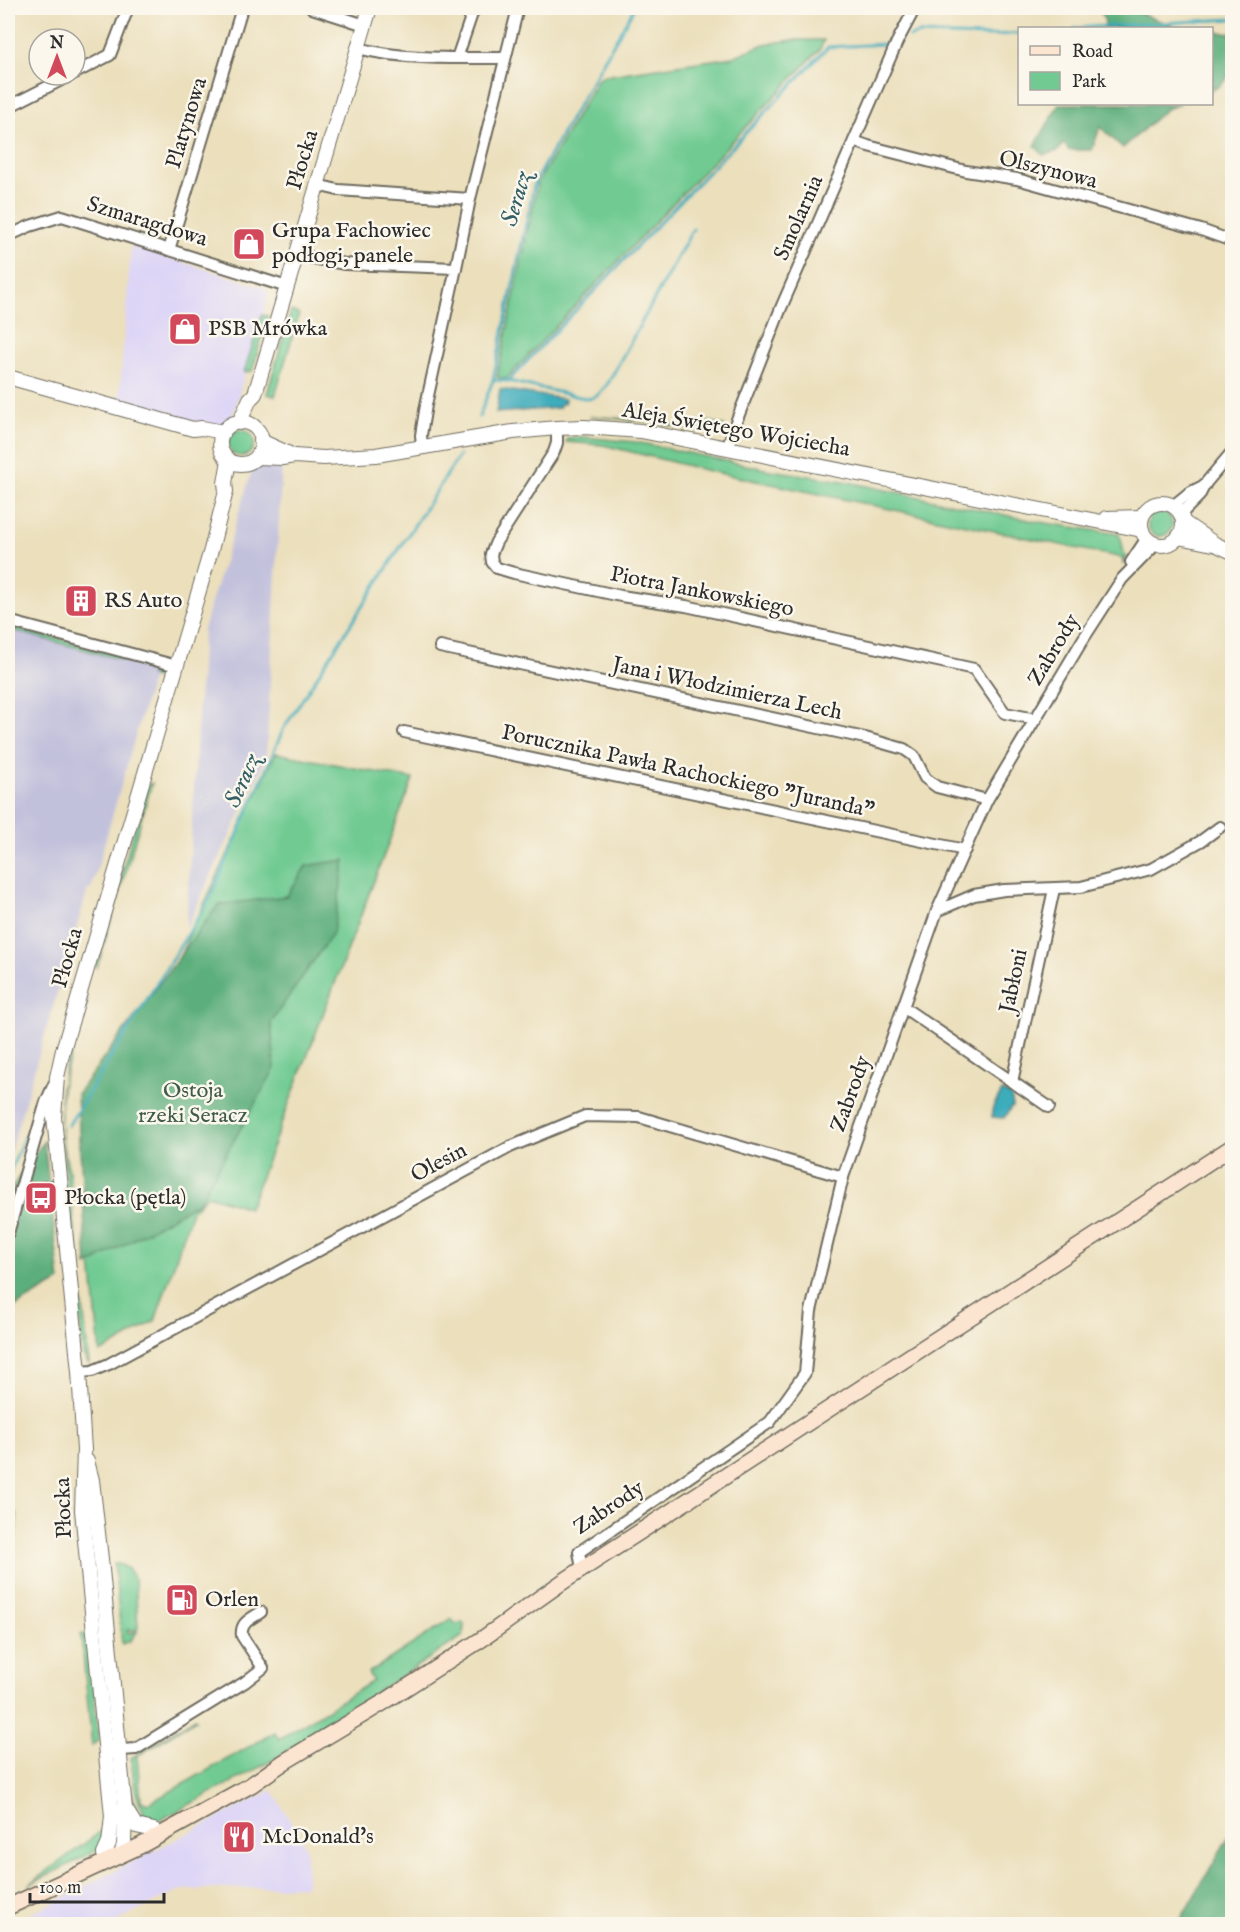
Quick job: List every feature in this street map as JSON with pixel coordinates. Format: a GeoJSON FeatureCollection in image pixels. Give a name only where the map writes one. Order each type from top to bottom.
{"type":"FeatureCollection","features":[{"type":"Feature","properties":{"kind":"main road"},"geometry":{"type":"LineString","coordinates":[[8,1900],[104,1854],[212,1808],[251,1785],[477,1631],[561,1583],[1233,1147]]}},
{"type":"Feature","properties":{"kind":"main road"},"geometry":{"type":"LineString","coordinates":[[8,1907],[284,1762]]}},
{"type":"Feature","properties":{"kind":"street"},"geometry":{"type":"LineString","coordinates":[[87,67],[110,55],[128,8]]}},
{"type":"Feature","properties":{"kind":"street","name":"Platynowa"},"geometry":{"type":"LineString","coordinates":[[169,250],[242,8]]}},
{"type":"Feature","properties":{"kind":"street"},"geometry":{"type":"LineString","coordinates":[[312,8],[365,25]]}},
{"type":"Feature","properties":{"kind":"street","name":"Płocka"},"geometry":{"type":"LineString","coordinates":[[239,423],[250,399],[255,394],[370,8]]}},
{"type":"Feature","properties":{"kind":"street"},"geometry":{"type":"LineString","coordinates":[[457,58],[474,8]]}},
{"type":"Feature","properties":{"kind":"street"},"geometry":{"type":"LineString","coordinates":[[422,447],[421,435],[470,198],[518,8]]}},
{"type":"Feature","properties":{"kind":"street","name":"Smolarnia"},"geometry":{"type":"LineString","coordinates":[[728,447],[781,308],[897,42],[915,8]]}},
{"type":"Feature","properties":{"kind":"street"},"geometry":{"type":"LineString","coordinates":[[358,48],[377,53],[457,58],[504,58]]}},
{"type":"Feature","properties":{"kind":"street"},"geometry":{"type":"LineString","coordinates":[[8,107],[47,87]]}},
{"type":"Feature","properties":{"kind":"street","name":"Olszynowa"},"geometry":{"type":"LineString","coordinates":[[854,141],[966,171],[1017,179],[1233,241]]}},
{"type":"Feature","properties":{"kind":"street"},"geometry":{"type":"LineString","coordinates":[[317,185],[338,190],[470,198]]}},
{"type":"Feature","properties":{"kind":"street","name":"Szmaragdowa"},"geometry":{"type":"LineString","coordinates":[[8,236],[62,216],[287,287]]}},
{"type":"Feature","properties":{"kind":"street"},"geometry":{"type":"LineString","coordinates":[[296,255],[345,264],[456,268]]}},
{"type":"Feature","properties":{"kind":"street"},"geometry":{"type":"LineString","coordinates":[[8,377],[193,429],[202,428],[222,438]]}},
{"type":"Feature","properties":{"kind":"street","name":"Płocka"},"geometry":{"type":"LineString","coordinates":[[254,427],[257,402],[255,394]]}},
{"type":"Feature","properties":{"kind":"street"},"geometry":{"type":"LineString","coordinates":[[244,423],[254,427],[261,441],[257,457],[243,464],[228,460],[222,453],[222,438],[230,426],[244,423]]}},
{"type":"Feature","properties":{"kind":"street","name":"Aleja Świętego Wojciecha"},"geometry":{"type":"LineString","coordinates":[[257,457],[346,458],[513,432],[557,428],[641,431],[1096,519],[1147,532]]}},
{"type":"Feature","properties":{"kind":"street","name":"Piotra Jankowskiego"},"geometry":{"type":"LineString","coordinates":[[557,428],[557,443],[554,452],[491,554],[496,568],[621,596],[687,606],[974,669],[1005,713],[1036,719]]}},
{"type":"Feature","properties":{"kind":"street","name":"Aleja Świętego Wojciecha"},"geometry":{"type":"LineString","coordinates":[[261,441],[294,456]]}},
{"type":"Feature","properties":{"kind":"street"},"geometry":{"type":"LineString","coordinates":[[1178,537],[1179,514],[1189,493],[1205,484],[1233,452]]}},
{"type":"Feature","properties":{"kind":"street","name":"Płocka"},"geometry":{"type":"LineString","coordinates":[[122,1848],[125,1809],[113,1751],[103,1656],[87,1564],[82,1510],[84,1450],[79,1372],[54,1117],[57,1077],[226,491],[228,460]]}},
{"type":"Feature","properties":{"kind":"street","name":"Płocka"},"geometry":{"type":"LineString","coordinates":[[226,491],[243,464]]}},
{"type":"Feature","properties":{"kind":"street"},"geometry":{"type":"LineString","coordinates":[[1215,544],[1167,504],[1155,504],[1149,507],[1147,532],[1168,544],[1178,537],[1215,544],[1233,552]]}},
{"type":"Feature","properties":{"kind":"street","name":"Zabrody"},"geometry":{"type":"LineString","coordinates":[[582,1569],[579,1552],[770,1422],[805,1373],[811,1311],[843,1177],[937,911],[987,800],[1082,641],[1126,573],[1147,532]]}},
{"type":"Feature","properties":{"kind":"street"},"geometry":{"type":"LineString","coordinates":[[8,621],[177,666]]}},
{"type":"Feature","properties":{"kind":"street","name":"Jana i Włodzimierza Lech"},"geometry":{"type":"LineString","coordinates":[[440,647],[866,738],[904,749],[914,756],[925,778],[936,788],[987,800]]}},
{"type":"Feature","properties":{"kind":"street","name":"Porucznika Pawła Rachockiego \"Juranda\""},"geometry":{"type":"LineString","coordinates":[[404,732],[965,850]]}},
{"type":"Feature","properties":{"kind":"street"},"geometry":{"type":"LineString","coordinates":[[937,911],[974,895],[1004,890],[1081,887],[1151,869],[1201,841],[1220,827]]}},
{"type":"Feature","properties":{"kind":"street","name":"Jabłoni"},"geometry":{"type":"LineString","coordinates":[[1012,1082],[1054,889]]}},
{"type":"Feature","properties":{"kind":"street"},"geometry":{"type":"LineString","coordinates":[[903,1007],[1048,1107]]}},
{"type":"Feature","properties":{"kind":"street"},"geometry":{"type":"LineString","coordinates":[[8,1233],[46,1102],[57,1077]]}},
{"type":"Feature","properties":{"kind":"street","name":"Olesin"},"geometry":{"type":"LineString","coordinates":[[79,1372],[92,1371],[109,1365],[510,1147],[585,1116],[639,1117],[843,1177]]}},
{"type":"Feature","properties":{"kind":"street"},"geometry":{"type":"LineString","coordinates":[[20,1191],[61,1185]]}},
{"type":"Feature","properties":{"kind":"street","name":"Płocka"},"geometry":{"type":"LineString","coordinates":[[84,1450],[92,1480],[101,1559],[103,1656]]}},
{"type":"Feature","properties":{"kind":"street","name":"Płocka"},"geometry":{"type":"LineString","coordinates":[[87,1564],[101,1559]]}},
{"type":"Feature","properties":{"kind":"street"},"geometry":{"type":"LineString","coordinates":[[113,1751],[136,1749],[245,1682],[263,1668],[242,1636],[241,1630],[244,1623],[261,1612]]}},
{"type":"Feature","properties":{"kind":"street","name":"Płocka"},"geometry":{"type":"LineString","coordinates":[[104,1854],[109,1843],[112,1816],[113,1751]]}},
{"type":"Feature","properties":{"kind":"street"},"geometry":{"type":"LineString","coordinates":[[125,1809],[129,1819],[136,1826],[154,1830]]}},
{"type":"Feature","properties":{"kind":"street","name":"Płocka"},"geometry":{"type":"LineString","coordinates":[[112,1816],[122,1848]]}},
{"type":"Feature","properties":{"kind":"shaded area"},"geometry":{"type":"Polygon","coordinates":[[[131,246],[265,288],[269,296],[227,433],[119,402],[131,246]]]}},
{"type":"Feature","properties":{"kind":"shaded area"},"geometry":{"type":"Polygon","coordinates":[[[255,461],[282,462],[266,759],[186,929],[203,629],[255,461]]]}},
{"type":"Feature","properties":{"kind":"shaded area"},"geometry":{"type":"Polygon","coordinates":[[[8,629],[155,668],[91,890],[88,889],[8,1159],[8,629]]]}},
{"type":"Feature","properties":{"kind":"shaded area"},"geometry":{"type":"Polygon","coordinates":[[[272,1790],[306,1848],[306,1886],[180,1890],[111,1924],[12,1924],[272,1790]]]}},
{"type":"Feature","properties":{"kind":"green space"},"geometry":{"type":"Polygon","coordinates":[[[1099,8],[1127,8],[1175,27],[1104,27],[1105,22],[1099,8]]]}},
{"type":"Feature","properties":{"kind":"green space"},"geometry":{"type":"Polygon","coordinates":[[[1213,32],[1232,33],[1232,66],[1230,73],[1213,89],[1213,32]]]}},
{"type":"Feature","properties":{"kind":"green space"},"geometry":{"type":"Polygon","coordinates":[[[794,40],[824,40],[820,49],[506,379],[497,377],[538,182],[598,79],[603,76],[733,57],[764,44],[794,40]]]}},
{"type":"Feature","properties":{"kind":"green space"},"geometry":{"type":"Polygon","coordinates":[[[1058,105],[1177,105],[1166,109],[1123,148],[1100,127],[1092,150],[1068,150],[1064,143],[1058,151],[1043,155],[1035,146],[1058,105]]]}},
{"type":"Feature","properties":{"kind":"green space"},"geometry":{"type":"Polygon","coordinates":[[[291,311],[299,314],[275,396],[267,394],[291,311]]]}},
{"type":"Feature","properties":{"kind":"green space"},"geometry":{"type":"Polygon","coordinates":[[[262,315],[268,316],[252,371],[244,372],[262,315]]]}},
{"type":"Feature","properties":{"kind":"green space"},"geometry":{"type":"Polygon","coordinates":[[[590,416],[639,420],[684,427],[711,422],[724,426],[722,430],[705,432],[649,422],[590,416]]]}},
{"type":"Feature","properties":{"kind":"green space"},"geometry":{"type":"Polygon","coordinates":[[[241,430],[250,434],[254,443],[250,452],[241,456],[232,452],[228,443],[232,434],[241,430]]]}},
{"type":"Feature","properties":{"kind":"green space"},"geometry":{"type":"Polygon","coordinates":[[[582,437],[636,442],[770,470],[843,481],[1039,522],[1118,534],[1126,558],[1123,564],[1123,558],[709,471],[603,445],[566,442],[568,438],[582,437]]]}},
{"type":"Feature","properties":{"kind":"green space"},"geometry":{"type":"Polygon","coordinates":[[[1160,512],[1168,516],[1172,524],[1168,532],[1160,536],[1152,532],[1148,524],[1152,516],[1160,512]]]}},
{"type":"Feature","properties":{"kind":"green space"},"geometry":{"type":"Polygon","coordinates":[[[8,625],[161,665],[158,679],[150,676],[152,668],[8,629],[8,625]]]}},
{"type":"Feature","properties":{"kind":"green space","name":"Ostoja rzeki Seracz"},"geometry":{"type":"Polygon","coordinates":[[[276,753],[413,779],[249,1208],[207,1195],[192,1211],[155,1321],[100,1353],[79,1143],[79,1112],[168,983],[276,753]]]}},
{"type":"Feature","properties":{"kind":"green space"},"geometry":{"type":"Polygon","coordinates":[[[152,783],[97,968],[95,964],[147,785],[152,783]]]}},
{"type":"Feature","properties":{"kind":"green space"},"geometry":{"type":"Polygon","coordinates":[[[345,860],[333,933],[271,1022],[275,1068],[199,1202],[87,1266],[77,1094],[218,905],[287,896],[306,866],[345,860]]]}},
{"type":"Feature","properties":{"kind":"green space"},"geometry":{"type":"Polygon","coordinates":[[[83,998],[88,1000],[63,1080],[68,1052],[83,998]]]}},
{"type":"Feature","properties":{"kind":"green space"},"geometry":{"type":"Polygon","coordinates":[[[61,1126],[69,1171],[89,1364],[83,1355],[61,1126]]]}},
{"type":"Feature","properties":{"kind":"green space"},"geometry":{"type":"Polygon","coordinates":[[[44,1141],[60,1281],[8,1311],[8,1193],[44,1141]]]}},
{"type":"Feature","properties":{"kind":"green space"},"geometry":{"type":"Polygon","coordinates":[[[8,1510],[17,1513],[8,1626],[8,1510]]]}},
{"type":"Feature","properties":{"kind":"green space"},"geometry":{"type":"Polygon","coordinates":[[[114,1564],[127,1568],[135,1580],[138,1627],[137,1630],[127,1630],[128,1633],[137,1632],[130,1641],[122,1644],[114,1564]]]}},
{"type":"Feature","properties":{"kind":"green space"},"geometry":{"type":"Polygon","coordinates":[[[451,1619],[456,1624],[462,1622],[463,1636],[275,1759],[153,1824],[141,1822],[131,1809],[128,1785],[140,1815],[144,1813],[135,1790],[131,1758],[195,1718],[137,1756],[141,1801],[148,1804],[275,1732],[279,1739],[373,1681],[368,1673],[451,1619]]]}},
{"type":"Feature","properties":{"kind":"green space"},"geometry":{"type":"Polygon","coordinates":[[[81,1634],[88,1635],[99,1741],[92,1746],[81,1634]]]}},
{"type":"Feature","properties":{"kind":"green space"},"geometry":{"type":"Polygon","coordinates":[[[107,1825],[105,1838],[98,1850],[28,1885],[96,1835],[107,1825]]]}},
{"type":"Feature","properties":{"kind":"green space"},"geometry":{"type":"Polygon","coordinates":[[[1229,1836],[1232,1838],[1232,1924],[1178,1924],[1229,1836]]]}},
{"type":"Feature","properties":{"kind":"water"},"geometry":{"type":"Polygon","coordinates":[[[500,389],[565,399],[564,404],[561,403],[559,408],[496,413],[500,389]]]}},
{"type":"Feature","properties":{"kind":"water"},"geometry":{"type":"Polygon","coordinates":[[[1002,1091],[1011,1096],[1013,1105],[1004,1118],[992,1117],[993,1106],[1002,1091]]]}},
{"type":"Feature","properties":{"kind":"waterway","name":"Seracz"},"geometry":{"type":"LineString","coordinates":[[479,417],[493,380],[535,181],[634,8]]}},
{"type":"Feature","properties":{"kind":"waterway"},"geometry":{"type":"LineString","coordinates":[[1092,27],[1232,19]]}},
{"type":"Feature","properties":{"kind":"waterway"},"geometry":{"type":"LineString","coordinates":[[909,37],[919,34],[987,36],[1018,33]]}},
{"type":"Feature","properties":{"kind":"waterway"},"geometry":{"type":"LineString","coordinates":[[493,380],[508,381],[828,47],[886,44]]}},
{"type":"Feature","properties":{"kind":"waterway"},"geometry":{"type":"LineString","coordinates":[[508,381],[589,399],[598,395],[607,385],[693,229]]}},
{"type":"Feature","properties":{"kind":"waterway","name":"Seracz"},"geometry":{"type":"LineString","coordinates":[[68,1126],[209,900],[284,728],[459,456]]}},
{"type":"Feature","properties":{"kind":"waterway","name":"Seracz"},"geometry":{"type":"LineString","coordinates":[[8,1177],[24,1137],[35,1132]]}},
{"type":"Feature","properties":{"kind":"place","name":"Grupa Fachowiec podłogi, panele"},"geometry":{"type":"Point","coordinates":[249,244]}},
{"type":"Feature","properties":{"kind":"place","name":"PSB Mrówka"},"geometry":{"type":"Point","coordinates":[185,329]}},
{"type":"Feature","properties":{"kind":"place","name":"RS Auto"},"geometry":{"type":"Point","coordinates":[81,601]}},
{"type":"Feature","properties":{"kind":"place","name":"Płocka (pętla)"},"geometry":{"type":"Point","coordinates":[41,1198]}},
{"type":"Feature","properties":{"kind":"place","name":"Orlen"},"geometry":{"type":"Point","coordinates":[182,1600]}},
{"type":"Feature","properties":{"kind":"place","name":"McDonald's"},"geometry":{"type":"Point","coordinates":[239,1837]}}]}
